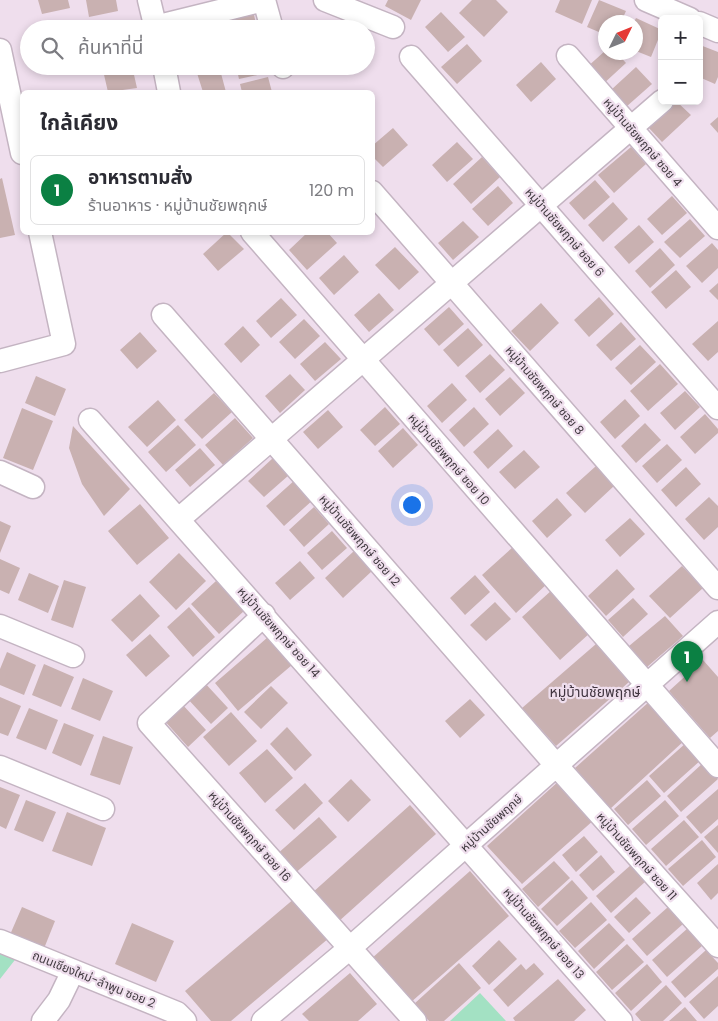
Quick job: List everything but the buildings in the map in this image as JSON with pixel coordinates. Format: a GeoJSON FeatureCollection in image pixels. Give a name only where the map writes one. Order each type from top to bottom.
{"type":"FeatureCollection","features":[{"type":"Feature","properties":{"kind":"street"},"geometry":{"type":"LineString","coordinates":[[149,0],[154,20]]}},
{"type":"Feature","properties":{"kind":"street"},"geometry":{"type":"LineString","coordinates":[[187,20],[264,0],[270,20]]}},
{"type":"Feature","properties":{"kind":"street"},"geometry":{"type":"LineString","coordinates":[[325,0],[393,27]]}},
{"type":"Feature","properties":{"kind":"street"},"geometry":{"type":"LineString","coordinates":[[646,0],[681,15]]}},
{"type":"Feature","properties":{"kind":"street"},"geometry":{"type":"LineString","coordinates":[[703,25],[718,31]]}},
{"type":"Feature","properties":{"kind":"street"},"geometry":{"type":"LineString","coordinates":[[0,50],[20,144]]}},
{"type":"Feature","properties":{"kind":"street","name":"หมู่บ้านชัยพฤกษ์ ซอย 4"},"geometry":{"type":"LineString","coordinates":[[568,56],[718,228]]}},
{"type":"Feature","properties":{"kind":"street","name":"หมู่บ้านชัยพฤกษ์ ซอย 6"},"geometry":{"type":"LineString","coordinates":[[411,57],[718,408]]}},
{"type":"Feature","properties":{"kind":"street"},"geometry":{"type":"LineString","coordinates":[[166,75],[169,90]]}},
{"type":"Feature","properties":{"kind":"street"},"geometry":{"type":"LineString","coordinates":[[179,519],[658,104]]}},
{"type":"Feature","properties":{"kind":"street","name":"หมู่บ้านชัยพฤกษ์ ซอย 8"},"geometry":{"type":"LineString","coordinates":[[375,195],[718,588]]}},
{"type":"Feature","properties":{"kind":"street"},"geometry":{"type":"LineString","coordinates":[[0,361],[64,344],[41,235]]}},
{"type":"Feature","properties":{"kind":"street","name":"หมู่บ้านชัยพฤกษ์ ซอย 10"},"geometry":{"type":"LineString","coordinates":[[255,235],[718,766]]}},
{"type":"Feature","properties":{"kind":"street","name":"หมู่บ้านชัยพฤกษ์ ซอย 12"},"geometry":{"type":"LineString","coordinates":[[163,315],[556,765]]}},
{"type":"Feature","properties":{"kind":"street","name":"หมู่บ้านชัยพฤกษ์ ซอย 14"},"geometry":{"type":"LineString","coordinates":[[90,420],[467,845]]}},
{"type":"Feature","properties":{"kind":"street"},"geometry":{"type":"LineString","coordinates":[[0,472],[33,487]]}},
{"type":"Feature","properties":{"kind":"street","name":"หมู่บ้านชัยพฤกษ์ ซอย 16"},"geometry":{"type":"LineString","coordinates":[[264,616],[149,723],[415,1021]]}},
{"type":"Feature","properties":{"kind":"street","name":"หมู่บ้านชัยพฤกษ์"},"geometry":{"type":"LineString","coordinates":[[263,1021],[350,948],[718,622]]}},
{"type":"Feature","properties":{"kind":"street"},"geometry":{"type":"LineString","coordinates":[[0,626],[73,656]]}},
{"type":"Feature","properties":{"kind":"street","name":"หมู่บ้านชัยพฤกษ์ ซอย 11"},"geometry":{"type":"LineString","coordinates":[[556,765],[718,946]]}},
{"type":"Feature","properties":{"kind":"street"},"geometry":{"type":"LineString","coordinates":[[0,768],[103,809]]}},
{"type":"Feature","properties":{"kind":"street","name":"หมู่บ้านชัยพฤกษ์ ซอย 13"},"geometry":{"type":"LineString","coordinates":[[467,845],[621,1021]]}},
{"type":"Feature","properties":{"kind":"street","name":"ถนนเชียงใหม่-ลำพูน ซอย 2"},"geometry":{"type":"LineString","coordinates":[[0,941],[177,1013],[185,1021]]}},
{"type":"Feature","properties":{"kind":"street"},"geometry":{"type":"LineString","coordinates":[[43,1021],[59,1000],[73,972]]}},
{"type":"Feature","properties":{"kind":"green space"},"geometry":{"type":"Polygon","coordinates":[[[0,949],[18,956],[0,979],[0,949]]]}},
{"type":"Feature","properties":{"kind":"green space"},"geometry":{"type":"Polygon","coordinates":[[[480,993],[506,1021],[450,1021],[480,993]]]}},
{"type":"Feature","properties":{"kind":"place","name":"อาหารตามสั่ง"},"geometry":{"type":"Point","coordinates":[687,682]}},
{"type":"Feature","properties":{"kind":"district","name":"หมู่บ้านชัยพฤกษ์"},"geometry":{"type":"Point","coordinates":[595,692]}}]}
